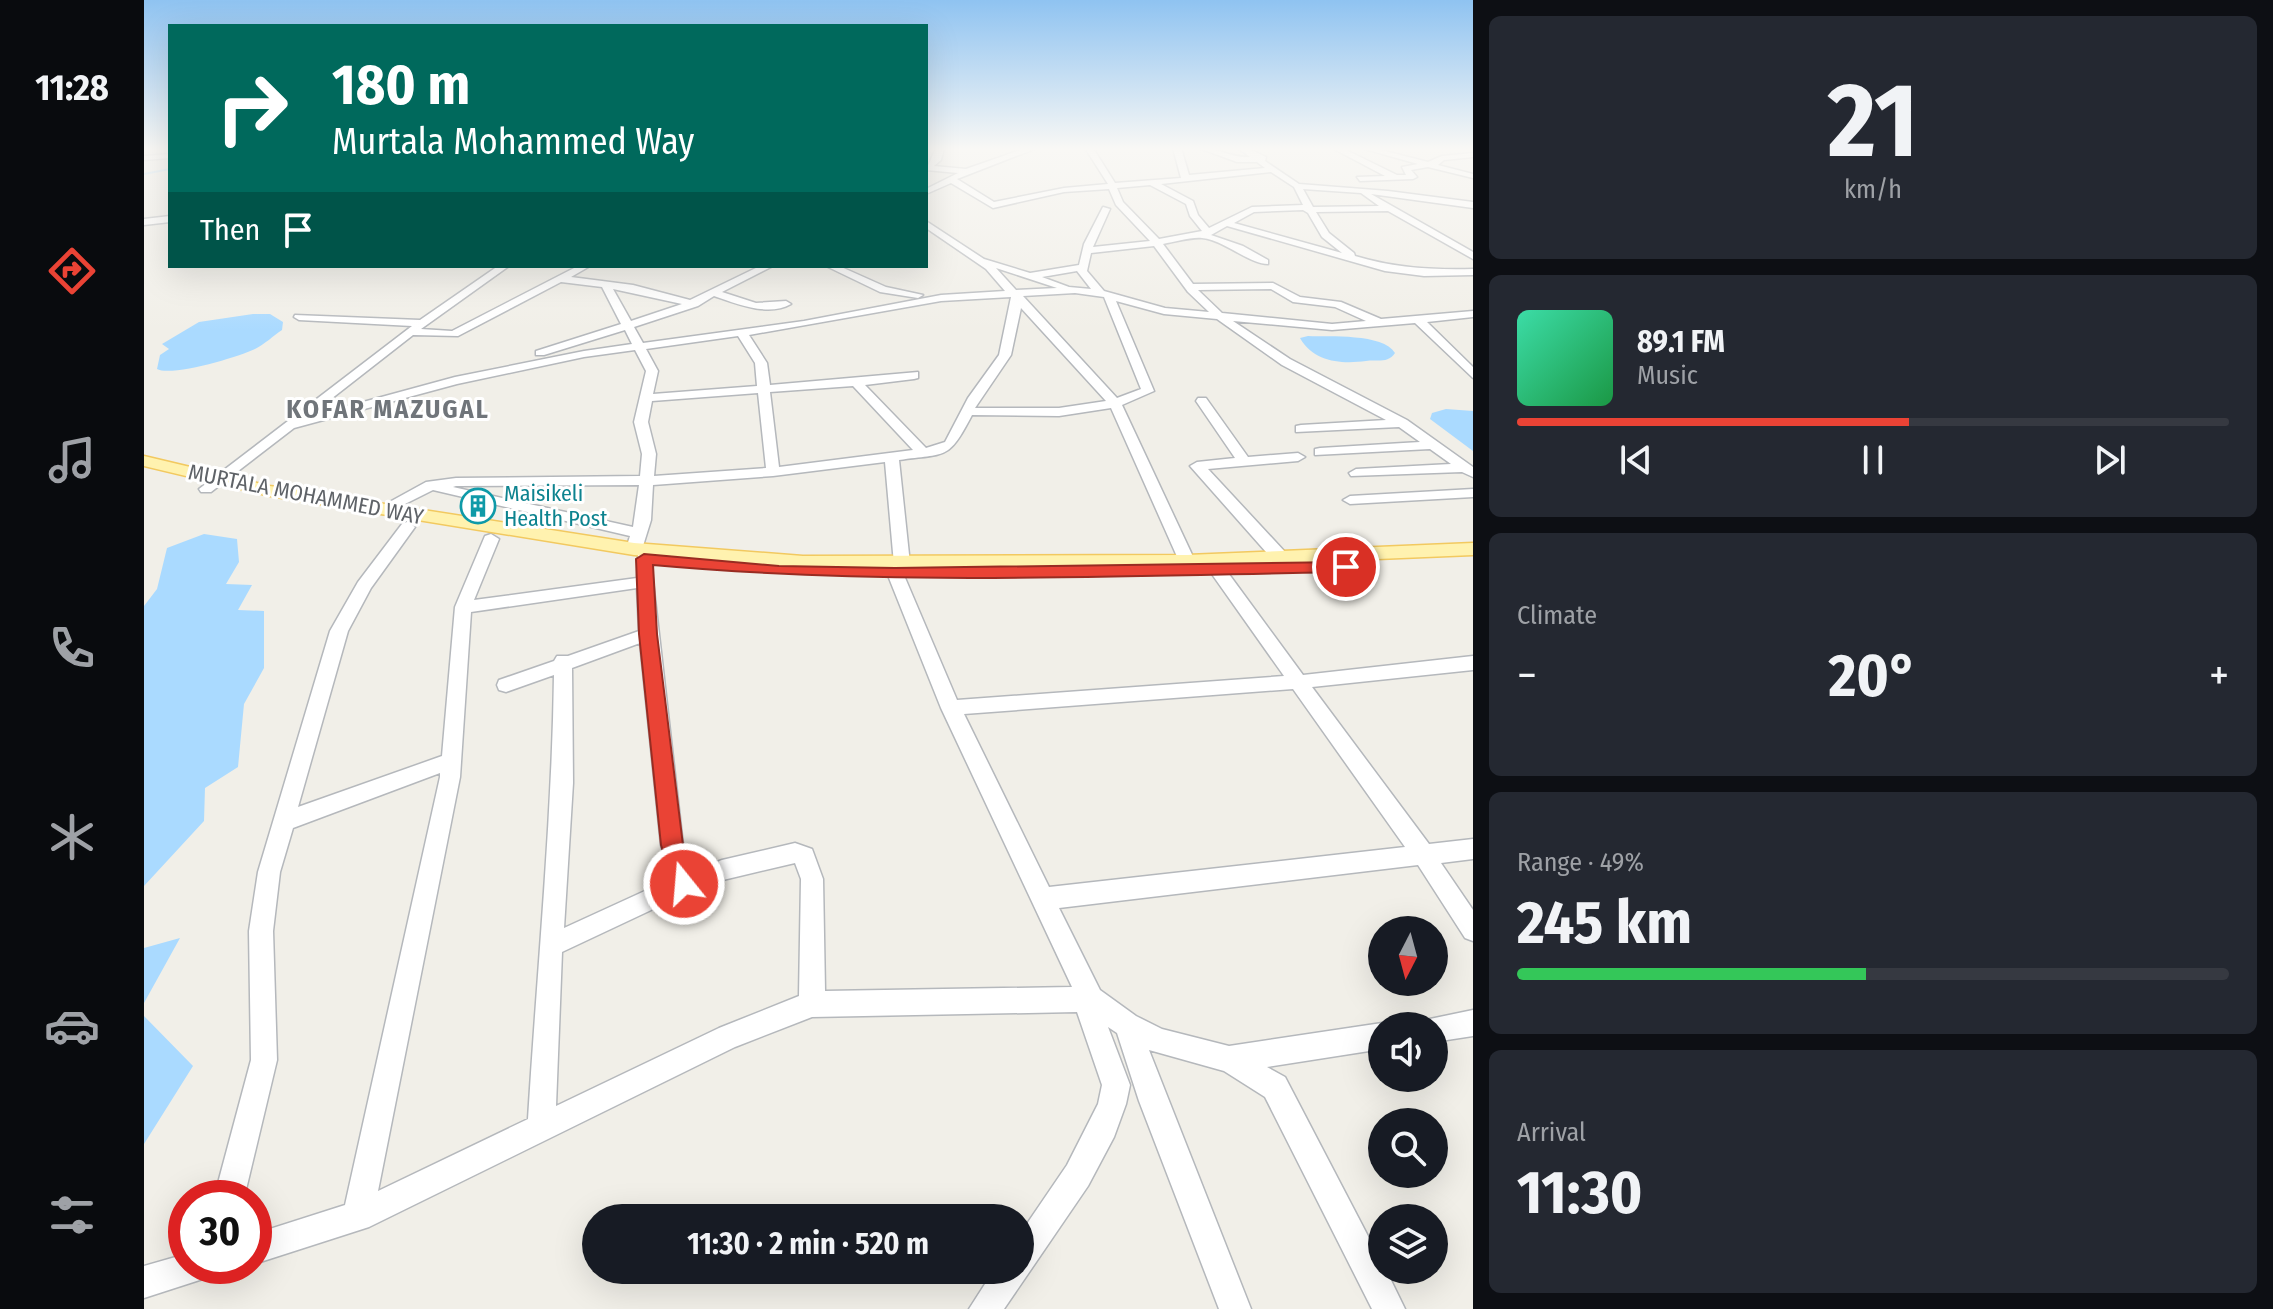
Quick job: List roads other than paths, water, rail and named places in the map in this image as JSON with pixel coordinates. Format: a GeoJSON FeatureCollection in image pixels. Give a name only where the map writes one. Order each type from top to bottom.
{"type":"FeatureCollection","features":[{"type":"Feature","properties":{"kind":"main road","name":"MURTALA MOHAMMED WAY"},"geometry":{"type":"LineString","coordinates":[[144,461],[213,485],[639,547],[779,571],[1187,561],[1473,549]]}},
{"type":"Feature","properties":{"kind":"main road","name":"MURTALA MOHAMMED WAY"},"geometry":{"type":"LineString","coordinates":[[144,472],[407,527],[491,539],[639,547]]}},
{"type":"Feature","properties":{"kind":"main road","name":"MURTALA MOHAMMED WAY"},"geometry":{"type":"LineString","coordinates":[[899,569],[1217,570],[1473,562]]}},
{"type":"Feature","properties":{"kind":"street"},"geometry":{"type":"LineString","coordinates":[[967,411],[1042,414],[1116,405],[1149,389],[1104,295],[1084,276],[1082,267],[1106,209]]}},
{"type":"Feature","properties":{"kind":"street"},"geometry":{"type":"LineString","coordinates":[[1125,209],[1157,243],[1190,287],[1219,316],[1286,362],[1402,423],[1468,471]]}},
{"type":"Feature","properties":{"kind":"street"},"geometry":{"type":"LineString","coordinates":[[1192,209],[1205,234],[1265,262]]}},
{"type":"Feature","properties":{"kind":"street"},"geometry":{"type":"LineString","coordinates":[[1088,250],[1157,243],[1205,234],[1252,210],[1277,209]]}},
{"type":"Feature","properties":{"kind":"street"},"geometry":{"type":"LineString","coordinates":[[1308,209],[1328,238],[1360,261]]}},
{"type":"Feature","properties":{"kind":"street"},"geometry":{"type":"LineString","coordinates":[[1390,209],[1471,252]]}},
{"type":"Feature","properties":{"kind":"street"},"geometry":{"type":"LineString","coordinates":[[144,222],[168,219]]}},
{"type":"Feature","properties":{"kind":"street"},"geometry":{"type":"LineString","coordinates":[[1229,224],[1407,272],[1473,272]]}},
{"type":"Feature","properties":{"kind":"street"},"geometry":{"type":"LineString","coordinates":[[928,225],[980,260],[1017,295],[1116,405],[1187,561]]}},
{"type":"Feature","properties":{"kind":"street"},"geometry":{"type":"LineString","coordinates":[[1246,251],[1298,245]]}},
{"type":"Feature","properties":{"kind":"street"},"geometry":{"type":"LineString","coordinates":[[980,260],[1075,290],[1164,311],[1332,327],[1473,314]]}},
{"type":"Feature","properties":{"kind":"street"},"geometry":{"type":"LineString","coordinates":[[1029,275],[1082,267]]}},
{"type":"Feature","properties":{"kind":"street"},"geometry":{"type":"LineString","coordinates":[[213,485],[410,332],[501,268]]}},
{"type":"Feature","properties":{"kind":"street"},"geometry":{"type":"LineString","coordinates":[[410,332],[454,334],[581,268]]}},
{"type":"Feature","properties":{"kind":"street"},"geometry":{"type":"LineString","coordinates":[[289,425],[455,381],[694,304],[764,268]]}},
{"type":"Feature","properties":{"kind":"street"},"geometry":{"type":"LineString","coordinates":[[835,268],[884,290],[941,298]]}},
{"type":"Feature","properties":{"kind":"street"},"geometry":{"type":"LineString","coordinates":[[558,279],[606,285],[694,304]]}},
{"type":"Feature","properties":{"kind":"street"},"geometry":{"type":"LineString","coordinates":[[606,285],[630,323],[652,371],[641,422],[649,454],[639,547],[672,845],[684,884]]}},
{"type":"Feature","properties":{"kind":"street"},"geometry":{"type":"LineString","coordinates":[[1190,287],[1280,287],[1297,300],[1337,304],[1383,324]]}},
{"type":"Feature","properties":{"kind":"street"},"geometry":{"type":"LineString","coordinates":[[455,381],[640,345],[804,324],[941,298],[1075,290]]}},
{"type":"Feature","properties":{"kind":"street"},"geometry":{"type":"LineString","coordinates":[[714,293],[755,306],[786,304]]}},
{"type":"Feature","properties":{"kind":"street"},"geometry":{"type":"LineString","coordinates":[[382,510],[431,485],[489,480],[647,480],[773,472],[924,454],[950,444],[967,411],[1005,355],[1017,295]]}},
{"type":"Feature","properties":{"kind":"street"},"geometry":{"type":"LineString","coordinates":[[299,317],[422,323]]}},
{"type":"Feature","properties":{"kind":"street"},"geometry":{"type":"LineString","coordinates":[[1418,319],[1473,374]]}},
{"type":"Feature","properties":{"kind":"street"},"geometry":{"type":"LineString","coordinates":[[741,332],[761,363],[773,472]]}},
{"type":"Feature","properties":{"kind":"street"},"geometry":{"type":"LineString","coordinates":[[646,398],[914,375]]}},
{"type":"Feature","properties":{"kind":"street"},"geometry":{"type":"LineString","coordinates":[[856,382],[924,454]]}},
{"type":"Feature","properties":{"kind":"street"},"geometry":{"type":"LineString","coordinates":[[1202,401],[1244,461]]}},
{"type":"Feature","properties":{"kind":"street"},"geometry":{"type":"LineString","coordinates":[[1301,429],[1402,423]]}},
{"type":"Feature","properties":{"kind":"street"},"geometry":{"type":"LineString","coordinates":[[1320,452],[1429,445]]}},
{"type":"Feature","properties":{"kind":"street"},"geometry":{"type":"LineString","coordinates":[[1280,557],[1197,466],[1298,457]]}},
{"type":"Feature","properties":{"kind":"street"},"geometry":{"type":"LineString","coordinates":[[892,459],[899,569],[951,708],[1088,999],[1116,1085],[1105,1124],[1034,1240]]}},
{"type":"Feature","properties":{"kind":"street"},"geometry":{"type":"LineString","coordinates":[[1356,473],[1468,471]]}},
{"type":"Feature","properties":{"kind":"street"},"geometry":{"type":"LineString","coordinates":[[431,485],[639,547]]}},
{"type":"Feature","properties":{"kind":"street"},"geometry":{"type":"LineString","coordinates":[[1350,500],[1473,493]]}},
{"type":"Feature","properties":{"kind":"street"},"geometry":{"type":"LineString","coordinates":[[234,1180],[264,1060],[263,901],[339,631],[364,586],[407,527]]}},
{"type":"Feature","properties":{"kind":"street"},"geometry":{"type":"LineString","coordinates":[[358,1216],[451,761],[463,607],[491,539]]}},
{"type":"Feature","properties":{"kind":"street"},"geometry":{"type":"LineString","coordinates":[[1217,570],[1423,854],[1473,930]]}},
{"type":"Feature","properties":{"kind":"street"},"geometry":{"type":"LineString","coordinates":[[463,607],[645,582]]}},
{"type":"Feature","properties":{"kind":"street"},"geometry":{"type":"LineString","coordinates":[[506,685],[563,661],[648,634]]}},
{"type":"Feature","properties":{"kind":"street"},"geometry":{"type":"LineString","coordinates":[[541,1128],[550,946],[563,783],[563,661]]}},
{"type":"Feature","properties":{"kind":"street"},"geometry":{"type":"LineString","coordinates":[[951,708],[1298,682],[1473,663]]}},
{"type":"Feature","properties":{"kind":"street"},"geometry":{"type":"LineString","coordinates":[[286,821],[451,761]]}},
{"type":"Feature","properties":{"kind":"street"},"geometry":{"type":"LineString","coordinates":[[1041,899],[1473,849]]}},
{"type":"Feature","properties":{"kind":"street"},"geometry":{"type":"LineString","coordinates":[[550,946],[684,884],[722,870],[795,853],[804,856],[812,879],[812,1004]]}},
{"type":"Feature","properties":{"kind":"street"},"geometry":{"type":"LineString","coordinates":[[272,1243],[358,1216],[728,1037],[812,1004],[1088,999],[1127,1025],[1159,1041],[1229,1059],[1275,1087],[1389,1309]]}},
{"type":"Feature","properties":{"kind":"street"},"geometry":{"type":"LineString","coordinates":[[1448,1027],[1473,1023]]}},
{"type":"Feature","properties":{"kind":"street"},"geometry":{"type":"LineString","coordinates":[[1127,1025],[1153,1101],[1235,1309]]}},
{"type":"Feature","properties":{"kind":"street"},"geometry":{"type":"LineString","coordinates":[[1229,1059],[1368,1038]]}},
{"type":"Feature","properties":{"kind":"street"},"geometry":{"type":"LineString","coordinates":[[144,1282],[168,1275]]}},
{"type":"Feature","properties":{"kind":"street"},"geometry":{"type":"LineString","coordinates":[[985,1309],[1003,1284]]}},
{"type":"Feature","properties":{"kind":"water"},"geometry":{"type":"Polygon","coordinates":[[[270,314],[283,322],[282,330],[259,347],[235,357],[190,368],[157,369],[160,355],[169,349],[162,344],[199,322],[270,314]]]}},
{"type":"Feature","properties":{"kind":"water"},"geometry":{"type":"Polygon","coordinates":[[[1300,338],[1368,339],[1389,347],[1395,353],[1389,359],[1382,360],[1330,360],[1313,353],[1300,338]]]}},
{"type":"Feature","properties":{"kind":"water"},"geometry":{"type":"Polygon","coordinates":[[[1446,409],[1473,411],[1473,451],[1430,419],[1432,413],[1446,409]]]}},
{"type":"Feature","properties":{"kind":"water"},"geometry":{"type":"Polygon","coordinates":[[[204,534],[237,539],[239,562],[226,584],[252,585],[238,610],[264,611],[264,668],[244,704],[238,767],[205,788],[204,821],[144,886],[144,606],[157,589],[167,548],[204,534]]]}},
{"type":"Feature","properties":{"kind":"water"},"geometry":{"type":"Polygon","coordinates":[[[180,938],[144,1003],[144,948],[180,938]]]}},
{"type":"Feature","properties":{"kind":"water"},"geometry":{"type":"Polygon","coordinates":[[[144,1016],[193,1066],[144,1144],[144,1016]]]}},
{"type":"Feature","properties":{"kind":"place","name":"Maisikeli Health Post"},"geometry":{"type":"Point","coordinates":[478,506]}},
{"type":"Feature","properties":{"kind":"district","name":"KOFAR MAZUGAL"},"geometry":{"type":"Point","coordinates":[388,409]}}]}
